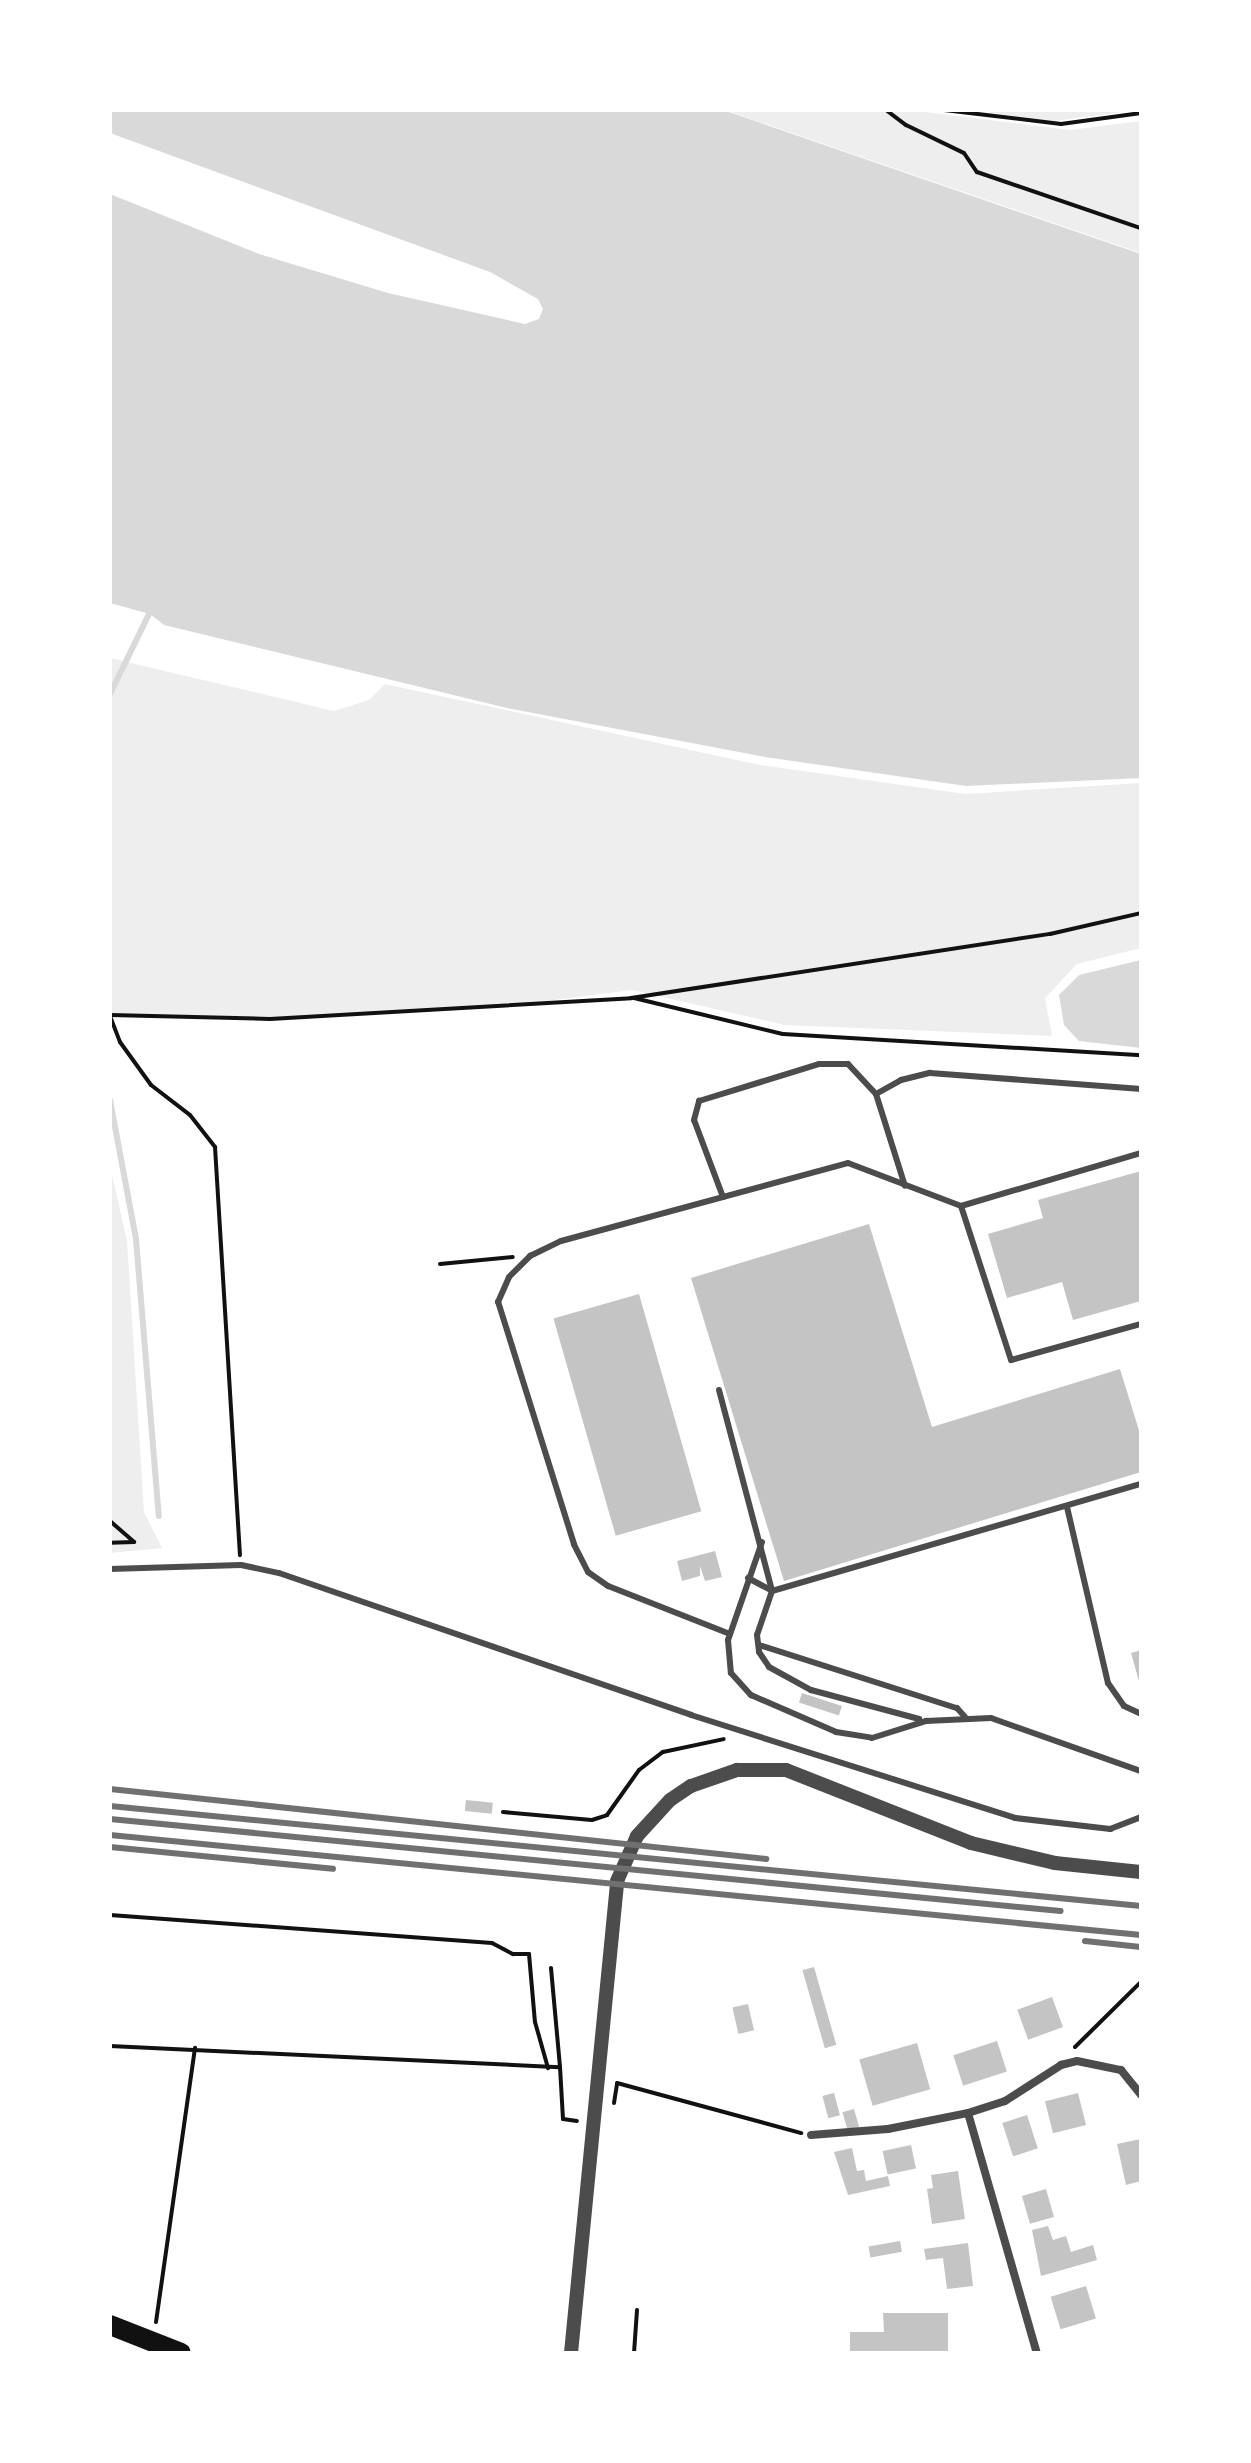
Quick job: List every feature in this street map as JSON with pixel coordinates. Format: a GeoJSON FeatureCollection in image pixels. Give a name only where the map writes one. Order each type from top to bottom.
{"type":"FeatureCollection","features":[{"type":"Feature","properties":{"kind":"main road"},"geometry":{"type":"LineString","coordinates":[[110,2325],[181,2353]]}},
{"type":"Feature","properties":{"kind":"street"},"geometry":{"type":"LineString","coordinates":[[571,2353],[608,1957],[625,1858],[652,1817],[680,1793],[737,1770],[786,1770],[971,1843],[1055,1863],[1141,1872]]}},
{"type":"Feature","properties":{"kind":"street"},"geometry":{"type":"LineString","coordinates":[[811,2135],[888,2129],[968,2113],[1038,2085],[1061,2065],[1107,2063],[1121,2070],[1140,2092]]}},
{"type":"Feature","properties":{"kind":"street"},"geometry":{"type":"LineString","coordinates":[[968,2113],[1037,2353]]}},
{"type":"Feature","properties":{"kind":"street"},"geometry":{"type":"LineString","coordinates":[[563,2353],[573,2331]]}},
{"type":"Feature","properties":{"kind":"lane"},"geometry":{"type":"LineString","coordinates":[[723,1197],[694,1120],[699,1101],[819,1064],[848,1064],[876,1094],[905,1186]]}},
{"type":"Feature","properties":{"kind":"lane"},"geometry":{"type":"LineString","coordinates":[[876,1094],[901,1080],[930,1073],[1141,1089]]}},
{"type":"Feature","properties":{"kind":"lane"},"geometry":{"type":"LineString","coordinates":[[730,1634],[608,1586],[588,1572],[498,1302],[509,1277],[530,1256],[561,1241],[848,1163],[961,1206],[1141,1153]]}},
{"type":"Feature","properties":{"kind":"lane"},"geometry":{"type":"LineString","coordinates":[[961,1206],[1011,1360],[1141,1324]]}},
{"type":"Feature","properties":{"kind":"lane"},"geometry":{"type":"LineString","coordinates":[[719,1390],[762,1542],[772,1591],[759,1645],[769,1667],[811,1690],[926,1721]]}},
{"type":"Feature","properties":{"kind":"lane"},"geometry":{"type":"LineString","coordinates":[[748,1578],[772,1591],[1141,1484]]}},
{"type":"Feature","properties":{"kind":"lane"},"geometry":{"type":"LineString","coordinates":[[1067,1507],[1108,1683],[1124,1706],[1141,1714]]}},
{"type":"Feature","properties":{"kind":"lane"},"geometry":{"type":"LineString","coordinates":[[762,1542],[730,1634],[731,1673],[751,1695],[836,1732],[872,1738],[926,1721],[991,1718],[1141,1771]]}},
{"type":"Feature","properties":{"kind":"lane"},"geometry":{"type":"LineString","coordinates":[[110,1569],[241,1565],[279,1573],[691,1715],[1015,1818],[1075,1829],[1129,1824],[1141,1817]]}},
{"type":"Feature","properties":{"kind":"lane"},"geometry":{"type":"LineString","coordinates":[[759,1645],[957,1708],[966,1718]]}},
{"type":"Feature","properties":{"kind":"path"},"geometry":{"type":"LineString","coordinates":[[886,110],[906,125],[964,153],[977,172],[1141,228]]}},
{"type":"Feature","properties":{"kind":"path"},"geometry":{"type":"LineString","coordinates":[[944,110],[1061,124],[1141,113]]}},
{"type":"Feature","properties":{"kind":"path"},"geometry":{"type":"LineString","coordinates":[[241,1565],[215,1147],[190,1115],[151,1085],[120,1042],[112,1015],[270,1019],[631,998],[1050,934],[1141,913]]}},
{"type":"Feature","properties":{"kind":"path"},"geometry":{"type":"LineString","coordinates":[[631,998],[783,1034],[1141,1055]]}},
{"type":"Feature","properties":{"kind":"path"},"geometry":{"type":"LineString","coordinates":[[440,1264],[530,1256]]}},
{"type":"Feature","properties":{"kind":"path"},"geometry":{"type":"LineString","coordinates":[[110,1521],[134,1542],[110,1543]]}},
{"type":"Feature","properties":{"kind":"path"},"geometry":{"type":"LineString","coordinates":[[503,1812],[592,1820],[607,1815],[639,1770],[663,1752],[713,1744],[741,1729]]}},
{"type":"Feature","properties":{"kind":"path"},"geometry":{"type":"LineString","coordinates":[[110,1915],[492,1943],[513,1954],[529,1954],[535,2022],[548,2068]]}},
{"type":"Feature","properties":{"kind":"path"},"geometry":{"type":"LineString","coordinates":[[551,1968],[563,2119],[579,2121]]}},
{"type":"Feature","properties":{"kind":"path"},"geometry":{"type":"LineString","coordinates":[[1061,2065],[1090,2027],[1141,1982]]}},
{"type":"Feature","properties":{"kind":"path"},"geometry":{"type":"LineString","coordinates":[[110,2046],[560,2067]]}},
{"type":"Feature","properties":{"kind":"path"},"geometry":{"type":"LineString","coordinates":[[155,2329],[195,2048]]}},
{"type":"Feature","properties":{"kind":"path"},"geometry":{"type":"LineString","coordinates":[[614,2103],[617,2083],[753,2124],[811,2135]]}},
{"type":"Feature","properties":{"kind":"path"},"geometry":{"type":"LineString","coordinates":[[634,2353],[637,2310]]}},
{"type":"Feature","properties":{"kind":"shaded area"},"geometry":{"type":"Polygon","coordinates":[[[110,110],[723,110],[1141,254],[1141,778],[966,786],[765,757],[507,708],[164,625],[150,614],[110,603],[110,194],[259,254],[388,293],[525,324],[539,319],[543,309],[538,299],[490,272],[110,133],[110,110]]]}},
{"type":"Feature","properties":{"kind":"shaded area"},"geometry":{"type":"Polygon","coordinates":[[[725,110],[909,110],[1070,130],[1141,121],[1141,253],[725,110]]]}},
{"type":"Feature","properties":{"kind":"shaded area"},"geometry":{"type":"Polygon","coordinates":[[[970,110],[1139,110],[1055,121],[970,110]]]}},
{"type":"Feature","properties":{"kind":"shaded area"},"geometry":{"type":"Polygon","coordinates":[[[110,658],[334,711],[369,700],[385,684],[760,765],[966,794],[1141,783],[1141,948],[1077,964],[1045,998],[1052,1036],[785,1025],[632,990],[523,1004],[270,1019],[110,1015],[110,658]]]}},
{"type":"Feature","properties":{"kind":"shaded area"},"geometry":{"type":"Polygon","coordinates":[[[1141,960],[1141,1048],[1079,1041],[1064,1025],[1059,995],[1079,975],[1141,960]]]}},
{"type":"Feature","properties":{"kind":"shaded area"},"geometry":{"type":"Polygon","coordinates":[[[110,1166],[127,1241],[144,1512],[162,1548],[110,1553],[110,1166]]]}},
{"type":"Feature","properties":{"kind":"building"},"geometry":{"type":"Polygon","coordinates":[[[1141,1171],[1141,1301],[1073,1320],[1062,1282],[1007,1298],[988,1234],[1043,1218],[1038,1200],[1141,1171]]]}},
{"type":"Feature","properties":{"kind":"building"},"geometry":{"type":"Polygon","coordinates":[[[869,1224],[932,1427],[1120,1369],[1141,1437],[1141,1472],[784,1581],[691,1278],[869,1224]]]}},
{"type":"Feature","properties":{"kind":"building"},"geometry":{"type":"Polygon","coordinates":[[[639,1294],[701,1511],[616,1536],[553,1319],[639,1294]]]}},
{"type":"Feature","properties":{"kind":"building"},"geometry":{"type":"Polygon","coordinates":[[[715,1551],[722,1577],[705,1581],[700,1566],[700,1576],[682,1581],[677,1561],[715,1551]]]}},
{"type":"Feature","properties":{"kind":"building"},"geometry":{"type":"Polygon","coordinates":[[[1141,1650],[1141,1685],[1140,1685],[1131,1653],[1141,1650]]]}},
{"type":"Feature","properties":{"kind":"building"},"geometry":{"type":"Polygon","coordinates":[[[802,1693],[842,1706],[839,1715],[799,1703],[802,1693]]]}},
{"type":"Feature","properties":{"kind":"building"},"geometry":{"type":"Polygon","coordinates":[[[466,1800],[493,1803],[492,1814],[465,1811],[466,1800]]]}},
{"type":"Feature","properties":{"kind":"building"},"geometry":{"type":"Polygon","coordinates":[[[814,1967],[836,2045],[825,2048],[802,1970],[814,1967]]]}},
{"type":"Feature","properties":{"kind":"building"},"geometry":{"type":"Polygon","coordinates":[[[1052,1997],[1063,2027],[1028,2040],[1017,2010],[1052,1997]]]}},
{"type":"Feature","properties":{"kind":"building"},"geometry":{"type":"Polygon","coordinates":[[[748,2004],[754,2030],[738,2034],[732,2008],[748,2004]]]}},
{"type":"Feature","properties":{"kind":"building"},"geometry":{"type":"Polygon","coordinates":[[[997,2041],[1007,2071],[963,2086],[953,2055],[997,2041]]]}},
{"type":"Feature","properties":{"kind":"building"},"geometry":{"type":"Polygon","coordinates":[[[917,2043],[930,2089],[873,2106],[859,2060],[917,2043]]]}},
{"type":"Feature","properties":{"kind":"building"},"geometry":{"type":"Polygon","coordinates":[[[834,2093],[840,2115],[828,2118],[822,2096],[834,2093]]]}},
{"type":"Feature","properties":{"kind":"building"},"geometry":{"type":"Polygon","coordinates":[[[1078,2093],[1086,2125],[1053,2133],[1045,2101],[1078,2093]]]}},
{"type":"Feature","properties":{"kind":"building"},"geometry":{"type":"Polygon","coordinates":[[[854,2109],[859,2127],[848,2131],[842,2112],[854,2109]]]}},
{"type":"Feature","properties":{"kind":"building"},"geometry":{"type":"Polygon","coordinates":[[[1027,2115],[1038,2148],[1013,2156],[1002,2123],[1027,2115]]]}},
{"type":"Feature","properties":{"kind":"building"},"geometry":{"type":"Polygon","coordinates":[[[1141,2139],[1141,2181],[1126,2185],[1117,2144],[1141,2139]]]}},
{"type":"Feature","properties":{"kind":"building"},"geometry":{"type":"Polygon","coordinates":[[[911,2145],[916,2168],[888,2175],[883,2151],[911,2145]]]}},
{"type":"Feature","properties":{"kind":"building"},"geometry":{"type":"Polygon","coordinates":[[[852,2148],[857,2171],[864,2170],[866,2181],[888,2176],[890,2186],[848,2195],[834,2152],[852,2148]]]}},
{"type":"Feature","properties":{"kind":"building"},"geometry":{"type":"Polygon","coordinates":[[[958,2171],[965,2219],[932,2224],[927,2189],[933,2188],[931,2175],[958,2171]]]}},
{"type":"Feature","properties":{"kind":"building"},"geometry":{"type":"Polygon","coordinates":[[[1046,2189],[1054,2217],[1030,2224],[1022,2196],[1046,2189]]]}},
{"type":"Feature","properties":{"kind":"building"},"geometry":{"type":"Polygon","coordinates":[[[1048,2226],[1053,2240],[1066,2236],[1071,2252],[1093,2245],[1097,2260],[1041,2276],[1032,2230],[1048,2226]]]}},
{"type":"Feature","properties":{"kind":"building"},"geometry":{"type":"Polygon","coordinates":[[[900,2241],[902,2252],[870,2257],[868,2247],[900,2241]]]}},
{"type":"Feature","properties":{"kind":"building"},"geometry":{"type":"Polygon","coordinates":[[[968,2243],[973,2286],[947,2289],[943,2258],[926,2260],[924,2249],[968,2243]]]}},
{"type":"Feature","properties":{"kind":"building"},"geometry":{"type":"Polygon","coordinates":[[[1086,2286],[1096,2319],[1061,2329],[1051,2297],[1086,2286]]]}},
{"type":"Feature","properties":{"kind":"building"},"geometry":{"type":"Polygon","coordinates":[[[883,2313],[948,2313],[948,2353],[850,2353],[850,2332],[884,2332],[883,2313]]]}},
{"type":"Feature","properties":{"kind":"waterway"},"geometry":{"type":"LineString","coordinates":[[110,694],[152,608]]}},
{"type":"Feature","properties":{"kind":"waterway"},"geometry":{"type":"LineString","coordinates":[[110,1100],[136,1239],[159,1516]]}},
{"type":"Feature","properties":{"kind":"railway"},"geometry":{"type":"LineString","coordinates":[[110,1789],[766,1859]]}},
{"type":"Feature","properties":{"kind":"railway"},"geometry":{"type":"LineString","coordinates":[[110,1806],[1141,1906]]}},
{"type":"Feature","properties":{"kind":"railway"},"geometry":{"type":"LineString","coordinates":[[110,1819],[1061,1911]]}},
{"type":"Feature","properties":{"kind":"railway"},"geometry":{"type":"LineString","coordinates":[[110,1835],[1141,1935]]}},
{"type":"Feature","properties":{"kind":"railway"},"geometry":{"type":"LineString","coordinates":[[110,1847],[333,1869]]}},
{"type":"Feature","properties":{"kind":"railway"},"geometry":{"type":"LineString","coordinates":[[1085,1941],[1141,1947]]}}]}
